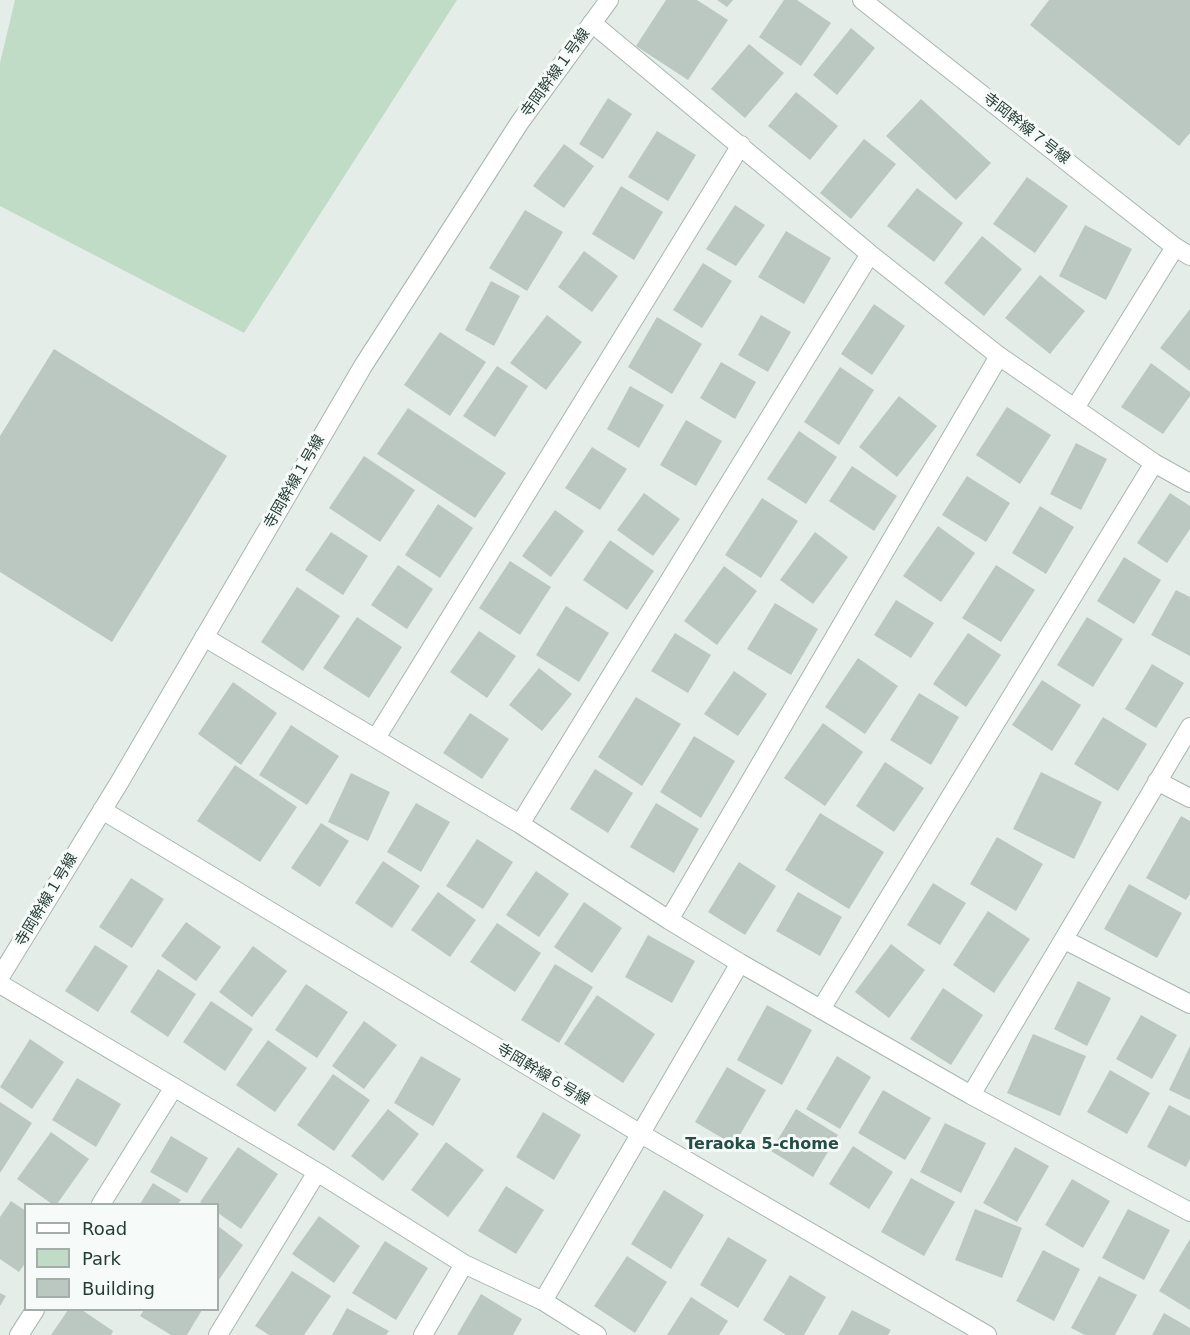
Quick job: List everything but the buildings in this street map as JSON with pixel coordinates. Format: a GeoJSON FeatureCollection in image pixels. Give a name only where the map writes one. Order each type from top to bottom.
{"type":"FeatureCollection","features":[{"type":"Feature","properties":{"kind":"street","name":"寺岡幹線１号線"},"geometry":{"type":"LineString","coordinates":[[0,977],[102,810],[363,366],[520,122],[609,0]]}},
{"type":"Feature","properties":{"kind":"street","name":"寺岡幹線７号線"},"geometry":{"type":"LineString","coordinates":[[862,0],[1183,252]]}},
{"type":"Feature","properties":{"kind":"street"},"geometry":{"type":"LineString","coordinates":[[592,23],[870,254],[999,356],[1155,463],[1190,483]]}},
{"type":"Feature","properties":{"kind":"street"},"geometry":{"type":"LineString","coordinates":[[376,738],[741,145]]}},
{"type":"Feature","properties":{"kind":"street"},"geometry":{"type":"LineString","coordinates":[[1075,408],[1183,252]]}},
{"type":"Feature","properties":{"kind":"street"},"geometry":{"type":"LineString","coordinates":[[520,824],[870,254]]}},
{"type":"Feature","properties":{"kind":"street"},"geometry":{"type":"LineString","coordinates":[[669,920],[999,356]]}},
{"type":"Feature","properties":{"kind":"street"},"geometry":{"type":"LineString","coordinates":[[821,1009],[1155,463]]}},
{"type":"Feature","properties":{"kind":"street"},"geometry":{"type":"LineString","coordinates":[[204,637],[520,824],[740,963],[971,1095],[1190,1212]]}},
{"type":"Feature","properties":{"kind":"street"},"geometry":{"type":"LineString","coordinates":[[971,1095],[1190,727]]}},
{"type":"Feature","properties":{"kind":"street"},"geometry":{"type":"LineString","coordinates":[[1157,781],[1190,798]]}},
{"type":"Feature","properties":{"kind":"street","name":"寺岡幹線６号線"},"geometry":{"type":"LineString","coordinates":[[102,810],[641,1134],[987,1335]]}},
{"type":"Feature","properties":{"kind":"street"},"geometry":{"type":"LineString","coordinates":[[1065,940],[1190,1004]]}},
{"type":"Feature","properties":{"kind":"street"},"geometry":{"type":"LineString","coordinates":[[543,1301],[740,963]]}},
{"type":"Feature","properties":{"kind":"street"},"geometry":{"type":"LineString","coordinates":[[0,984],[317,1172],[464,1264],[543,1301],[597,1335]]}},
{"type":"Feature","properties":{"kind":"street"},"geometry":{"type":"LineString","coordinates":[[102,1203],[174,1087]]}},
{"type":"Feature","properties":{"kind":"street"},"geometry":{"type":"LineString","coordinates":[[218,1335],[317,1172]]}},
{"type":"Feature","properties":{"kind":"street"},"geometry":{"type":"LineString","coordinates":[[423,1335],[464,1264]]}},
{"type":"Feature","properties":{"kind":"street"},"geometry":{"type":"LineString","coordinates":[[20,1335],[34,1311]]}},
{"type":"Feature","properties":{"kind":"green space"},"geometry":{"type":"Polygon","coordinates":[[[15,0],[457,0],[244,333],[0,206],[0,63],[15,0]]]}},
{"type":"Feature","properties":{"kind":"district","name":"Teraoka 5-chome"},"geometry":{"type":"Point","coordinates":[762,1145]}}]}
